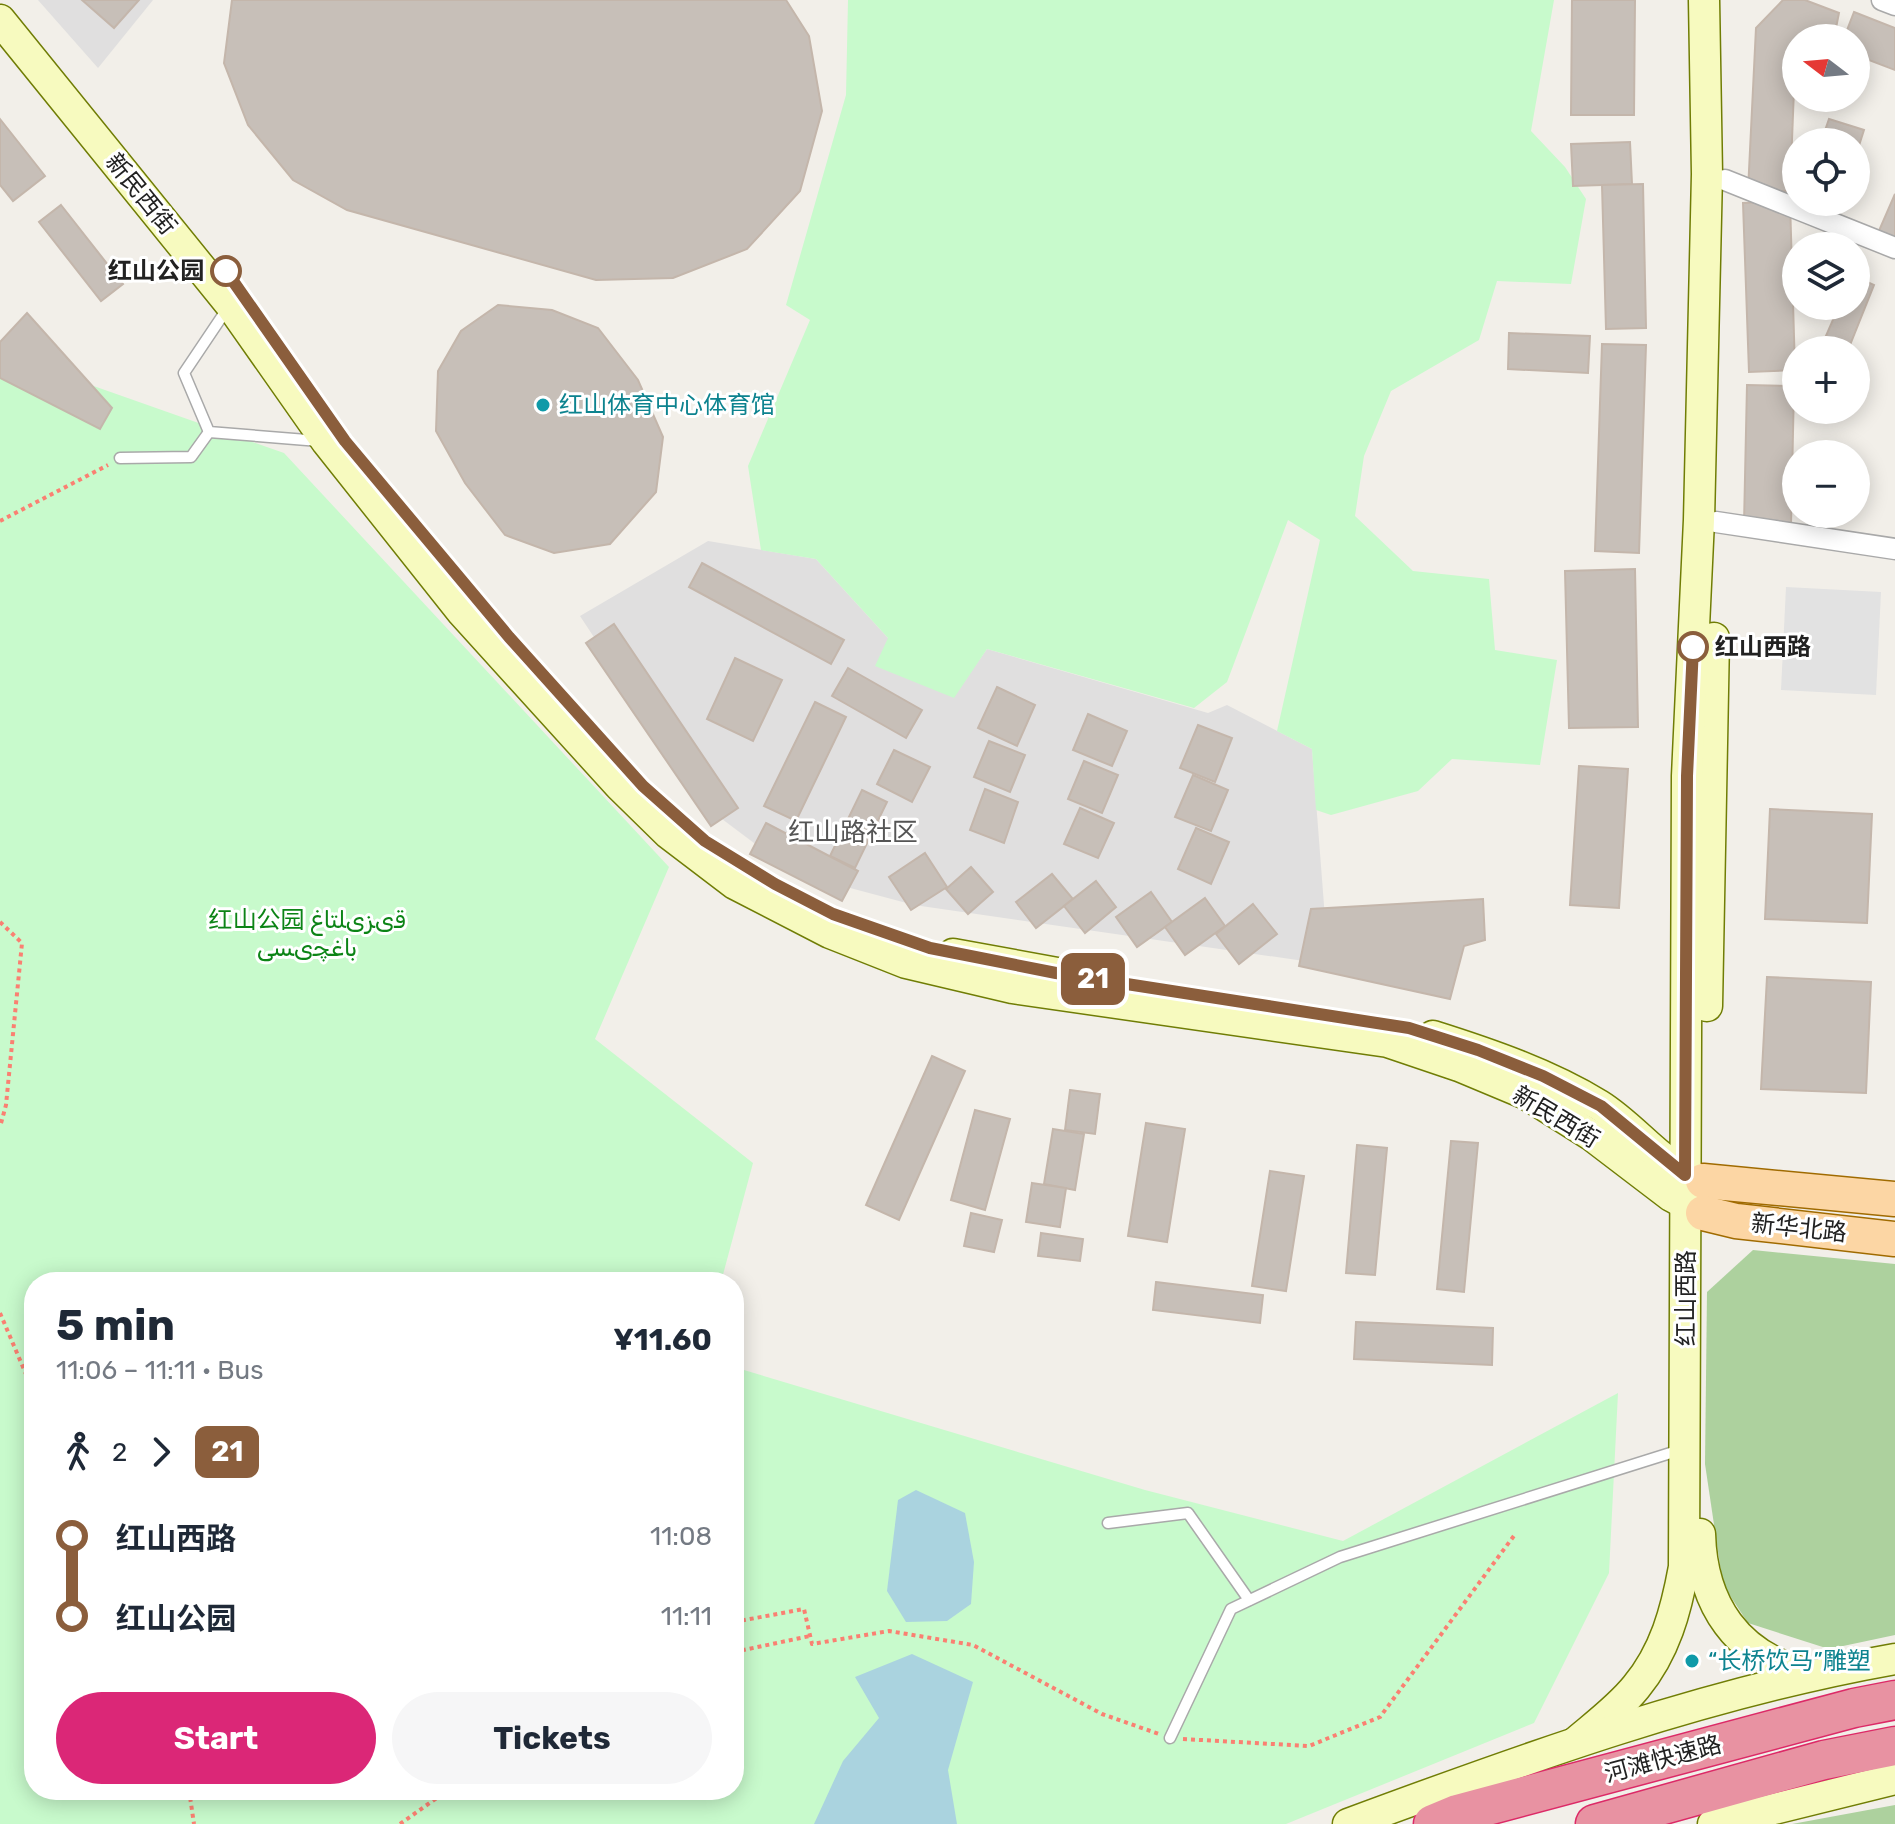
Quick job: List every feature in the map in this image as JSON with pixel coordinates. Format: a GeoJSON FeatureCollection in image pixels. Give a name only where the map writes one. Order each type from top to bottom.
{"type":"FeatureCollection","features":[{"type":"Feature","properties":{"kind":"highway","name":"河滩快速路"},"geometry":{"type":"LineString","coordinates":[[1433,1824],[1457,1814],[1854,1708],[1895,1700]]}},
{"type":"Feature","properties":{"kind":"highway","name":"河滩快速路"},"geometry":{"type":"LineString","coordinates":[[1595,1824],[1824,1760],[1895,1746]]}},
{"type":"Feature","properties":{"kind":"main road","name":"新民西街"},"geometry":{"type":"LineString","coordinates":[[8,0],[241,289],[345,441],[509,637],[643,786],[705,841],[775,884],[833,914],[930,948],[1056,973],[1409,1028],[1478,1050],[1543,1076],[1601,1106],[1694,1193]]}},
{"type":"Feature","properties":{"kind":"main road","name":"红山西路"},"geometry":{"type":"LineString","coordinates":[[1704,0],[1707,174],[1699,520],[1687,776],[1701,1563],[1725,1620],[1750,1649],[1781,1667],[1807,1674]]}},
{"type":"Feature","properties":{"kind":"main road","name":"红山西路"},"geometry":{"type":"LineString","coordinates":[[1576,1742],[1636,1688],[1663,1647],[1676,1608],[1684,1567],[1725,180],[1721,0]]}},
{"type":"Feature","properties":{"kind":"main road","name":"新民西街"},"geometry":{"type":"LineString","coordinates":[[0,20],[230,304],[327,442],[462,612],[619,785],[668,833],[735,884],[830,933],[906,963],[1012,988],[1388,1042],[1459,1066],[1526,1094],[1694,1193]]}},
{"type":"Feature","properties":{"kind":"main road","name":"新华北路"},"geometry":{"type":"LineString","coordinates":[[1694,1193],[1895,1199]]}},
{"type":"Feature","properties":{"kind":"main road","name":"新华北路"},"geometry":{"type":"LineString","coordinates":[[1694,1193],[1736,1221],[1895,1239]]}},
{"type":"Feature","properties":{"kind":"main road"},"geometry":{"type":"LineString","coordinates":[[1348,1824],[1576,1742],[1807,1674],[1895,1659]]}},
{"type":"Feature","properties":{"kind":"main road"},"geometry":{"type":"LineString","coordinates":[[1713,1824],[1895,1779]]}},
{"type":"Feature","properties":{"kind":"street"},"geometry":{"type":"LineString","coordinates":[[1882,0],[1895,5]]}},
{"type":"Feature","properties":{"kind":"street"},"geometry":{"type":"LineString","coordinates":[[1725,180],[1895,248]]}},
{"type":"Feature","properties":{"kind":"street"},"geometry":{"type":"LineString","coordinates":[[1716,522],[1895,549]]}},
{"type":"Feature","properties":{"kind":"lane"},"geometry":{"type":"LineString","coordinates":[[209,432],[184,373],[230,304]]}},
{"type":"Feature","properties":{"kind":"lane"},"geometry":{"type":"LineString","coordinates":[[209,432],[327,442]]}},
{"type":"Feature","properties":{"kind":"lane"},"geometry":{"type":"LineString","coordinates":[[120,458],[191,457],[209,432]]}},
{"type":"Feature","properties":{"kind":"lane"},"geometry":{"type":"LineString","coordinates":[[1170,1738],[1231,1609],[1340,1557],[1686,1448]]}},
{"type":"Feature","properties":{"kind":"lane"},"geometry":{"type":"LineString","coordinates":[[1108,1523],[1188,1513],[1249,1600]]}},
{"type":"Feature","properties":{"kind":"path"},"geometry":{"type":"LineString","coordinates":[[0,521],[120,458]]}},
{"type":"Feature","properties":{"kind":"path"},"geometry":{"type":"LineString","coordinates":[[0,922],[22,943],[6,1105],[0,1127]]}},
{"type":"Feature","properties":{"kind":"path"},"geometry":{"type":"LineString","coordinates":[[0,1313],[24,1369]]}},
{"type":"Feature","properties":{"kind":"path"},"geometry":{"type":"LineString","coordinates":[[744,1620],[804,1609],[812,1644],[889,1631],[973,1645],[1102,1714],[1170,1738],[1309,1746],[1380,1717],[1516,1533]]}},
{"type":"Feature","properties":{"kind":"path"},"geometry":{"type":"LineString","coordinates":[[744,1650],[811,1636]]}},
{"type":"Feature","properties":{"kind":"path"},"geometry":{"type":"LineString","coordinates":[[190,1800],[194,1824]]}},
{"type":"Feature","properties":{"kind":"path"},"geometry":{"type":"LineString","coordinates":[[400,1824],[434,1800]]}},
{"type":"Feature","properties":{"kind":"shaded area"},"geometry":{"type":"Polygon","coordinates":[[[38,0],[153,0],[98,68],[38,0]]]}},
{"type":"Feature","properties":{"kind":"shaded area"},"geometry":{"type":"Polygon","coordinates":[[[708,541],[816,559],[888,638],[953,697],[987,649],[1208,713],[1227,705],[1312,749],[1325,918],[1304,961],[914,905],[794,873],[706,807],[580,616],[708,541]]]}},
{"type":"Feature","properties":{"kind":"shaded area"},"geometry":{"type":"Polygon","coordinates":[[[1786,587],[1881,592],[1876,695],[1781,690],[1786,587]]]}},
{"type":"Feature","properties":{"kind":"green space"},"geometry":{"type":"Polygon","coordinates":[[[848,0],[1554,0],[1531,131],[1565,167],[1586,199],[1571,284],[1497,281],[1479,340],[1391,391],[1364,456],[1355,516],[1413,571],[1489,579],[1495,650],[1557,660],[1540,765],[1452,759],[1418,791],[1331,815],[1316,810],[1312,749],[1277,731],[1320,540],[1288,520],[1227,682],[1194,708],[987,649],[954,698],[875,666],[888,638],[816,559],[761,550],[748,466],[810,320],[786,305],[846,95],[848,0]]]}},
{"type":"Feature","properties":{"kind":"green space","name":"红山公园 قىزىلتاغ باغچىسى"},"geometry":{"type":"Polygon","coordinates":[[[0,353],[284,453],[669,867],[595,1039],[753,1163],[724,1272],[24,1272],[24,1800],[744,1800],[744,1370],[1145,1490],[1343,1541],[1618,1393],[1609,1573],[1534,1723],[1286,1824],[0,1824],[0,353]]]}},
{"type":"Feature","properties":{"kind":"green space"},"geometry":{"type":"Polygon","coordinates":[[[1753,1250],[1895,1264],[1895,1635],[1829,1649],[1748,1623],[1723,1585],[1705,1464],[1707,1292],[1753,1250]]]}},
{"type":"Feature","properties":{"kind":"green space"},"geometry":{"type":"Polygon","coordinates":[[[1895,1805],[1895,1824],[1792,1824],[1895,1805]]]}},
{"type":"Feature","properties":{"kind":"water"},"geometry":{"type":"Polygon","coordinates":[[[916,1490],[965,1513],[974,1562],[971,1604],[947,1621],[906,1622],[887,1591],[898,1500],[916,1490]]]}},
{"type":"Feature","properties":{"kind":"water"},"geometry":{"type":"Polygon","coordinates":[[[912,1654],[973,1682],[948,1770],[957,1824],[814,1824],[843,1761],[879,1718],[855,1677],[912,1654]]]}},
{"type":"Feature","properties":{"kind":"building"},"geometry":{"type":"Polygon","coordinates":[[[82,0],[139,0],[114,28],[82,0]]]}},
{"type":"Feature","properties":{"kind":"building"},"geometry":{"type":"Polygon","coordinates":[[[232,0],[786,0],[809,36],[822,111],[800,191],[747,249],[673,278],[596,280],[347,210],[293,180],[248,125],[224,63],[232,0]]]}},
{"type":"Feature","properties":{"kind":"building"},"geometry":{"type":"Polygon","coordinates":[[[1572,0],[1635,0],[1634,115],[1571,115],[1572,0]]]}},
{"type":"Feature","properties":{"kind":"building"},"geometry":{"type":"Polygon","coordinates":[[[1783,0],[1805,0],[1839,13],[1837,24],[1782,24],[1782,112],[1793,112],[1792,128],[1782,128],[1782,191],[1748,191],[1756,28],[1783,0]]]}},
{"type":"Feature","properties":{"kind":"building"},"geometry":{"type":"Polygon","coordinates":[[[1854,12],[1895,28],[1895,70],[1870,60],[1870,24],[1849,24],[1854,12]]]}},
{"type":"Feature","properties":{"kind":"building"},"geometry":{"type":"Polygon","coordinates":[[[0,119],[45,176],[13,201],[0,185],[0,119]]]}},
{"type":"Feature","properties":{"kind":"building"},"geometry":{"type":"Polygon","coordinates":[[[1829,119],[1858,128],[1826,128],[1829,119]]]}},
{"type":"Feature","properties":{"kind":"building"},"geometry":{"type":"Polygon","coordinates":[[[1630,142],[1632,184],[1573,186],[1571,144],[1630,142]]]}},
{"type":"Feature","properties":{"kind":"building"},"geometry":{"type":"Polygon","coordinates":[[[1643,184],[1646,328],[1606,329],[1602,185],[1643,184]]]}},
{"type":"Feature","properties":{"kind":"building"},"geometry":{"type":"Polygon","coordinates":[[[1895,194],[1895,241],[1878,233],[1895,194]]]}},
{"type":"Feature","properties":{"kind":"building"},"geometry":{"type":"Polygon","coordinates":[[[1782,201],[1782,216],[1790,216],[1791,232],[1782,232],[1782,320],[1794,320],[1794,336],[1782,336],[1782,371],[1749,372],[1743,203],[1782,201]]]}},
{"type":"Feature","properties":{"kind":"building"},"geometry":{"type":"Polygon","coordinates":[[[61,205],[123,284],[101,301],[39,222],[61,205]]]}},
{"type":"Feature","properties":{"kind":"building","name":"红山体育中心体育馆"},"geometry":{"type":"Polygon","coordinates":[[[498,305],[552,310],[598,328],[638,380],[663,437],[656,492],[610,544],[554,553],[505,535],[465,483],[436,431],[438,371],[461,331],[498,305]]]}},
{"type":"Feature","properties":{"kind":"building"},"geometry":{"type":"Polygon","coordinates":[[[27,313],[112,408],[100,429],[0,378],[0,342],[27,313]]]}},
{"type":"Feature","properties":{"kind":"building"},"geometry":{"type":"Polygon","coordinates":[[[1833,320],[1860,320],[1854,336],[1826,336],[1833,320]]]}},
{"type":"Feature","properties":{"kind":"building"},"geometry":{"type":"Polygon","coordinates":[[[1509,333],[1590,336],[1588,373],[1508,369],[1509,333]]]}},
{"type":"Feature","properties":{"kind":"building"},"geometry":{"type":"Polygon","coordinates":[[[1602,344],[1646,345],[1639,553],[1595,551],[1602,344]]]}},
{"type":"Feature","properties":{"kind":"building"},"geometry":{"type":"Polygon","coordinates":[[[1747,385],[1782,386],[1782,424],[1793,424],[1793,440],[1782,440],[1782,525],[1744,524],[1747,385]]]}},
{"type":"Feature","properties":{"kind":"building"},"geometry":{"type":"Polygon","coordinates":[[[702,563],[844,640],[831,664],[689,587],[702,563]]]}},
{"type":"Feature","properties":{"kind":"building"},"geometry":{"type":"Polygon","coordinates":[[[1635,569],[1638,727],[1569,728],[1565,571],[1635,569]]]}},
{"type":"Feature","properties":{"kind":"building"},"geometry":{"type":"Polygon","coordinates":[[[614,624],[738,808],[711,826],[586,643],[614,624]]]}},
{"type":"Feature","properties":{"kind":"building"},"geometry":{"type":"Polygon","coordinates":[[[735,658],[782,680],[753,741],[707,719],[735,658]]]}},
{"type":"Feature","properties":{"kind":"building"},"geometry":{"type":"Polygon","coordinates":[[[848,668],[922,710],[906,738],[832,696],[848,668]]]}},
{"type":"Feature","properties":{"kind":"building"},"geometry":{"type":"Polygon","coordinates":[[[997,687],[1035,705],[1017,746],[978,728],[997,687]]]}},
{"type":"Feature","properties":{"kind":"building"},"geometry":{"type":"Polygon","coordinates":[[[815,702],[846,717],[796,821],[764,806],[815,702]]]}},
{"type":"Feature","properties":{"kind":"building"},"geometry":{"type":"Polygon","coordinates":[[[1088,714],[1127,731],[1112,766],[1073,750],[1088,714]]]}},
{"type":"Feature","properties":{"kind":"building"},"geometry":{"type":"Polygon","coordinates":[[[1198,725],[1232,738],[1215,782],[1180,768],[1198,725]]]}},
{"type":"Feature","properties":{"kind":"building"},"geometry":{"type":"Polygon","coordinates":[[[989,741],[1025,755],[1010,792],[974,777],[989,741]]]}},
{"type":"Feature","properties":{"kind":"building"},"geometry":{"type":"Polygon","coordinates":[[[894,750],[930,767],[912,802],[877,784],[894,750]]]}},
{"type":"Feature","properties":{"kind":"building"},"geometry":{"type":"Polygon","coordinates":[[[1084,761],[1118,775],[1102,813],[1068,799],[1084,761]]]}},
{"type":"Feature","properties":{"kind":"building"},"geometry":{"type":"Polygon","coordinates":[[[1579,766],[1628,769],[1619,908],[1570,905],[1579,766]]]}},
{"type":"Feature","properties":{"kind":"building"},"geometry":{"type":"Polygon","coordinates":[[[1193,775],[1228,790],[1211,831],[1175,817],[1193,775]]]}},
{"type":"Feature","properties":{"kind":"building"},"geometry":{"type":"Polygon","coordinates":[[[985,789],[1018,802],[1004,843],[970,830],[985,789]]]}},
{"type":"Feature","properties":{"kind":"building"},"geometry":{"type":"Polygon","coordinates":[[[862,790],[887,802],[855,868],[830,856],[862,790]]]}},
{"type":"Feature","properties":{"kind":"building"},"geometry":{"type":"Polygon","coordinates":[[[1080,808],[1114,823],[1098,858],[1064,844],[1080,808]]]}},
{"type":"Feature","properties":{"kind":"building"},"geometry":{"type":"Polygon","coordinates":[[[1770,809],[1872,814],[1867,923],[1765,919],[1770,809]]]}},
{"type":"Feature","properties":{"kind":"building"},"geometry":{"type":"Polygon","coordinates":[[[766,823],[858,871],[842,901],[750,854],[766,823]]]}},
{"type":"Feature","properties":{"kind":"building"},"geometry":{"type":"Polygon","coordinates":[[[1196,828],[1229,842],[1211,884],[1178,869],[1196,828]]]}},
{"type":"Feature","properties":{"kind":"building"},"geometry":{"type":"Polygon","coordinates":[[[925,853],[947,887],[911,910],[889,877],[925,853]]]}},
{"type":"Feature","properties":{"kind":"building"},"geometry":{"type":"Polygon","coordinates":[[[971,867],[993,892],[968,914],[946,889],[971,867]]]}},
{"type":"Feature","properties":{"kind":"building"},"geometry":{"type":"Polygon","coordinates":[[[1052,874],[1073,899],[1036,928],[1016,902],[1052,874]]]}},
{"type":"Feature","properties":{"kind":"building"},"geometry":{"type":"Polygon","coordinates":[[[1096,881],[1116,907],[1085,933],[1064,906],[1096,881]]]}},
{"type":"Feature","properties":{"kind":"building"},"geometry":{"type":"Polygon","coordinates":[[[1151,892],[1172,922],[1137,947],[1116,917],[1151,892]]]}},
{"type":"Feature","properties":{"kind":"building"},"geometry":{"type":"Polygon","coordinates":[[[1205,898],[1225,926],[1185,955],[1165,927],[1205,898]]]}},
{"type":"Feature","properties":{"kind":"building"},"geometry":{"type":"Polygon","coordinates":[[[1483,899],[1485,940],[1464,946],[1450,999],[1299,966],[1311,909],[1483,899]]]}},
{"type":"Feature","properties":{"kind":"building"},"geometry":{"type":"Polygon","coordinates":[[[1253,904],[1277,934],[1239,964],[1216,934],[1253,904]]]}},
{"type":"Feature","properties":{"kind":"building"},"geometry":{"type":"Polygon","coordinates":[[[1767,977],[1871,982],[1866,1093],[1761,1089],[1767,977]]]}},
{"type":"Feature","properties":{"kind":"building"},"geometry":{"type":"Polygon","coordinates":[[[932,1056],[965,1071],[899,1220],[866,1205],[932,1056]]]}},
{"type":"Feature","properties":{"kind":"building"},"geometry":{"type":"Polygon","coordinates":[[[1070,1090],[1100,1094],[1095,1134],[1065,1130],[1070,1090]]]}},
{"type":"Feature","properties":{"kind":"building"},"geometry":{"type":"Polygon","coordinates":[[[975,1110],[1010,1119],[985,1210],[951,1200],[975,1110]]]}},
{"type":"Feature","properties":{"kind":"building"},"geometry":{"type":"Polygon","coordinates":[[[1146,1123],[1185,1129],[1167,1242],[1128,1236],[1146,1123]]]}},
{"type":"Feature","properties":{"kind":"building"},"geometry":{"type":"Polygon","coordinates":[[[1053,1129],[1084,1134],[1075,1190],[1044,1184],[1053,1129]]]}},
{"type":"Feature","properties":{"kind":"building"},"geometry":{"type":"Polygon","coordinates":[[[1451,1141],[1478,1143],[1464,1292],[1437,1289],[1451,1141]]]}},
{"type":"Feature","properties":{"kind":"building"},"geometry":{"type":"Polygon","coordinates":[[[1357,1145],[1387,1148],[1375,1275],[1346,1273],[1357,1145]]]}},
{"type":"Feature","properties":{"kind":"building"},"geometry":{"type":"Polygon","coordinates":[[[1270,1171],[1304,1176],[1286,1291],[1252,1286],[1270,1171]]]}},
{"type":"Feature","properties":{"kind":"building"},"geometry":{"type":"Polygon","coordinates":[[[1032,1183],[1066,1188],[1060,1227],[1026,1222],[1032,1183]]]}},
{"type":"Feature","properties":{"kind":"building"},"geometry":{"type":"Polygon","coordinates":[[[971,1213],[1002,1220],[994,1252],[964,1246],[971,1213]]]}},
{"type":"Feature","properties":{"kind":"building"},"geometry":{"type":"Polygon","coordinates":[[[1041,1233],[1083,1239],[1080,1261],[1038,1256],[1041,1233]]]}},
{"type":"Feature","properties":{"kind":"building"},"geometry":{"type":"Polygon","coordinates":[[[1156,1282],[1263,1295],[1260,1323],[1153,1310],[1156,1282]]]}},
{"type":"Feature","properties":{"kind":"building"},"geometry":{"type":"Polygon","coordinates":[[[1356,1322],[1493,1328],[1492,1365],[1354,1359],[1356,1322]]]}},
{"type":"Feature","properties":{"kind":"bus line","name":"21"},"geometry":{"type":"LineString","coordinates":[[226,271],[345,441],[509,637],[643,786],[705,841],[775,884],[833,914],[893,938],[979,959],[1056,973],[1409,1028],[1478,1050],[1543,1076],[1601,1106],[1685,1175],[1687,776],[1693,647]]}},
{"type":"Feature","properties":{"kind":"place","name":"红山公园"},"geometry":{"type":"Point","coordinates":[226,271]}},
{"type":"Feature","properties":{"kind":"place","name":"红山体育中心体育馆"},"geometry":{"type":"Point","coordinates":[543,405]}},
{"type":"Feature","properties":{"kind":"place","name":"红山西路"},"geometry":{"type":"Point","coordinates":[1693,647]}},
{"type":"Feature","properties":{"kind":"place","name":"“长桥饮马”雕塑"},"geometry":{"type":"Point","coordinates":[1692,1661]}},
{"type":"Feature","properties":{"kind":"district","name":"红山路社区"},"geometry":{"type":"Point","coordinates":[853,832]}}]}
